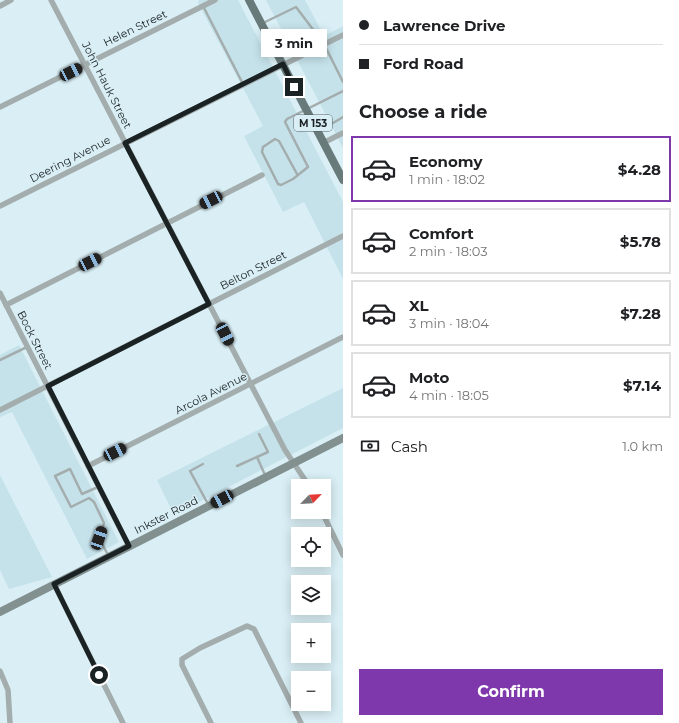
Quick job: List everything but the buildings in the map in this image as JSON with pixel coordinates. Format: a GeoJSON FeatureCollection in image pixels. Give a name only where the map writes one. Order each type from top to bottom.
{"type":"FeatureCollection","features":[{"type":"Feature","properties":{"kind":"main road","name":"M 153"},"geometry":{"type":"LineString","coordinates":[[249,0],[343,180]]}},
{"type":"Feature","properties":{"kind":"main road","name":"Inkster Road"},"geometry":{"type":"LineString","coordinates":[[0,612],[343,438]]}},
{"type":"Feature","properties":{"kind":"street"},"geometry":{"type":"LineString","coordinates":[[0,6],[11,0]]}},
{"type":"Feature","properties":{"kind":"street","name":"John Hauk Street"},"geometry":{"type":"LineString","coordinates":[[51,0],[287,454],[304,479]]}},
{"type":"Feature","properties":{"kind":"street","name":"Helen Street"},"geometry":{"type":"LineString","coordinates":[[0,107],[215,0]]}},
{"type":"Feature","properties":{"kind":"street","name":"Deering Avenue"},"geometry":{"type":"LineString","coordinates":[[0,206],[343,35]]}},
{"type":"Feature","properties":{"kind":"street"},"geometry":{"type":"LineString","coordinates":[[323,142],[343,132]]}},
{"type":"Feature","properties":{"kind":"street"},"geometry":{"type":"LineString","coordinates":[[6,305],[262,175]]}},
{"type":"Feature","properties":{"kind":"street","name":"Belton Street"},"geometry":{"type":"LineString","coordinates":[[0,410],[343,236]]}},
{"type":"Feature","properties":{"kind":"street","name":"Bock Street"},"geometry":{"type":"LineString","coordinates":[[0,293],[129,546]]}},
{"type":"Feature","properties":{"kind":"street","name":"Arcola Avenue"},"geometry":{"type":"LineString","coordinates":[[88,466],[343,337]]}},
{"type":"Feature","properties":{"kind":"street"},"geometry":{"type":"LineString","coordinates":[[325,519],[343,555]]}},
{"type":"Feature","properties":{"kind":"street"},"geometry":{"type":"LineString","coordinates":[[54,584],[124,723]]}},
{"type":"Feature","properties":{"kind":"street"},"geometry":{"type":"LineString","coordinates":[[211,723],[182,665],[182,659],[245,626],[251,626],[254,628],[301,723]]}},
{"type":"Feature","properties":{"kind":"street"},"geometry":{"type":"LineString","coordinates":[[0,671],[8,690],[10,723]]}},
{"type":"Feature","properties":{"kind":"lane"},"geometry":{"type":"LineString","coordinates":[[203,6],[243,84]]}},
{"type":"Feature","properties":{"kind":"lane"},"geometry":{"type":"LineString","coordinates":[[262,24],[296,7],[324,44],[343,82]]}},
{"type":"Feature","properties":{"kind":"lane"},"geometry":{"type":"LineString","coordinates":[[297,174],[279,141],[275,139],[266,144],[262,152],[278,184],[285,184],[308,167],[285,122],[286,119],[343,92]]}},
{"type":"Feature","properties":{"kind":"lane"},"geometry":{"type":"LineString","coordinates":[[316,128],[328,121],[333,123],[343,117]]}},
{"type":"Feature","properties":{"kind":"lane"},"geometry":{"type":"LineString","coordinates":[[0,360],[27,347]]}},
{"type":"Feature","properties":{"kind":"lane"},"geometry":{"type":"LineString","coordinates":[[237,466],[268,452],[259,434]]}},
{"type":"Feature","properties":{"kind":"lane"},"geometry":{"type":"LineString","coordinates":[[257,457],[266,477]]}},
{"type":"Feature","properties":{"kind":"lane"},"geometry":{"type":"LineString","coordinates":[[203,464],[190,471],[209,506]]}},
{"type":"Feature","properties":{"kind":"lane"},"geometry":{"type":"LineString","coordinates":[[85,500],[70,469],[55,476],[71,507],[85,500],[89,498],[94,502],[104,523],[99,538],[109,556]]}},
{"type":"Feature","properties":{"kind":"lane"},"geometry":{"type":"LineString","coordinates":[[82,494],[99,486]]}},
{"type":"Feature","properties":{"kind":"shaded area"},"geometry":{"type":"Polygon","coordinates":[[[199,0],[238,0],[343,202],[343,279],[304,202],[283,212],[244,136],[263,126],[198,3],[199,0]]]}},
{"type":"Feature","properties":{"kind":"shaded area"},"geometry":{"type":"Polygon","coordinates":[[[266,0],[305,0],[324,36],[343,26],[343,148],[266,0]]]}},
{"type":"Feature","properties":{"kind":"shaded area"},"geometry":{"type":"Polygon","coordinates":[[[19,345],[119,542],[87,559],[12,412],[0,417],[0,355],[19,345]]]}},
{"type":"Feature","properties":{"kind":"shaded area"},"geometry":{"type":"Polygon","coordinates":[[[343,388],[343,428],[174,515],[157,480],[343,388]]]}},
{"type":"Feature","properties":{"kind":"shaded area"},"geometry":{"type":"Polygon","coordinates":[[[0,475],[52,577],[9,589],[0,570],[0,475]]]}},
{"type":"Feature","properties":{"kind":"route"},"geometry":{"type":"LineString","coordinates":[[99,675],[54,584],[129,546],[48,386],[209,304],[125,143],[283,64],[294,87]]}}]}
